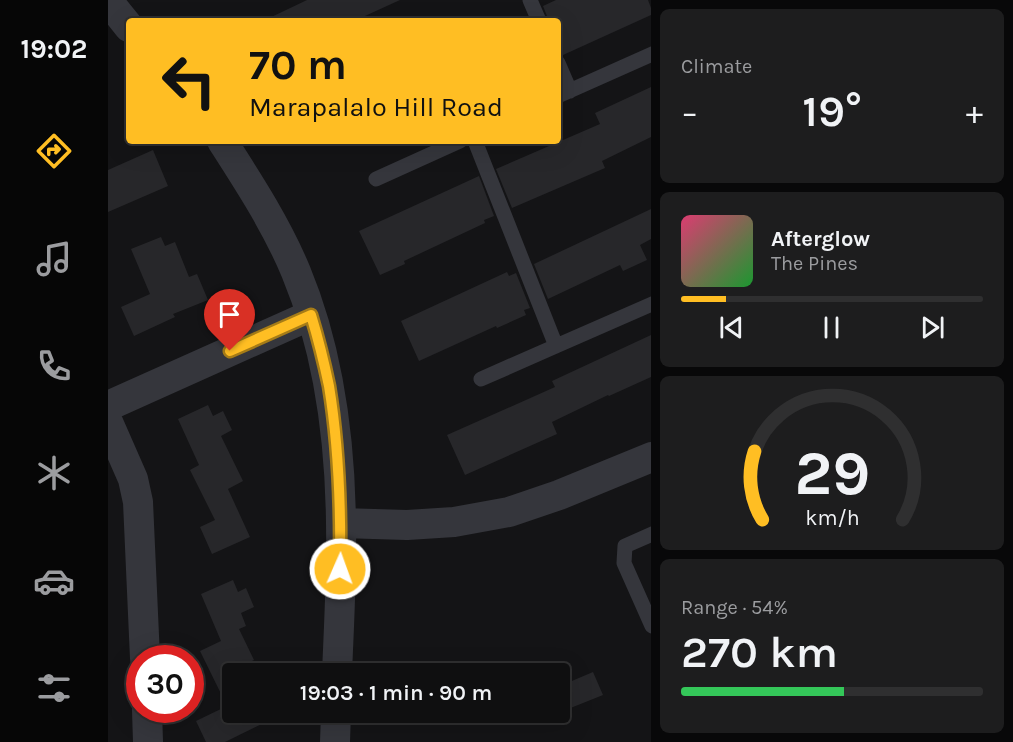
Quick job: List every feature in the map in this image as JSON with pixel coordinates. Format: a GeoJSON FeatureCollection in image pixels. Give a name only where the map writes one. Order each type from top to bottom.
{"type":"FeatureCollection","features":[{"type":"Feature","properties":{"kind":"street"},"geometry":{"type":"LineString","coordinates":[[108,1],[126,23]]}},
{"type":"Feature","properties":{"kind":"street"},"geometry":{"type":"LineString","coordinates":[[224,144],[269,217],[296,271],[311,315],[328,386],[338,463],[341,523],[337,663]]}},
{"type":"Feature","properties":{"kind":"street"},"geometry":{"type":"LineString","coordinates":[[108,406],[311,315]]}},
{"type":"Feature","properties":{"kind":"street"},"geometry":{"type":"LineString","coordinates":[[108,422],[133,479],[138,502],[144,645]]}},
{"type":"Feature","properties":{"kind":"street"},"geometry":{"type":"LineString","coordinates":[[341,523],[407,525],[442,523],[509,512],[559,495],[651,457]]}},
{"type":"Feature","properties":{"kind":"street"},"geometry":{"type":"LineString","coordinates":[[147,723],[148,742]]}},
{"type":"Feature","properties":{"kind":"street"},"geometry":{"type":"LineString","coordinates":[[335,742],[336,723]]}},
{"type":"Feature","properties":{"kind":"lane"},"geometry":{"type":"LineString","coordinates":[[530,0],[538,18]]}},
{"type":"Feature","properties":{"kind":"lane"},"geometry":{"type":"LineString","coordinates":[[561,78],[564,94],[651,54]]}},
{"type":"Feature","properties":{"kind":"lane"},"geometry":{"type":"LineString","coordinates":[[376,179],[453,144]]}},
{"type":"Feature","properties":{"kind":"lane"},"geometry":{"type":"LineString","coordinates":[[477,144],[556,346]]}},
{"type":"Feature","properties":{"kind":"lane"},"geometry":{"type":"LineString","coordinates":[[481,379],[651,304]]}},
{"type":"Feature","properties":{"kind":"lane"},"geometry":{"type":"LineString","coordinates":[[651,534],[625,546],[624,563],[651,626]]}},
{"type":"Feature","properties":{"kind":"building"},"geometry":{"type":"Polygon","coordinates":[[[307,0],[400,0],[361,18],[269,18],[307,0]]]}},
{"type":"Feature","properties":{"kind":"building"},"geometry":{"type":"Polygon","coordinates":[[[556,0],[648,0],[651,15],[563,55],[561,54],[561,18],[548,18],[543,6],[556,0]]]}},
{"type":"Feature","properties":{"kind":"building"},"geometry":{"type":"Polygon","coordinates":[[[651,87],[651,137],[602,161],[605,168],[512,208],[496,169],[554,144],[561,144],[561,141],[600,124],[595,113],[651,87]]]}},
{"type":"Feature","properties":{"kind":"building"},"geometry":{"type":"Polygon","coordinates":[[[153,150],[168,186],[108,212],[108,170],[153,150]]]}},
{"type":"Feature","properties":{"kind":"building"},"geometry":{"type":"Polygon","coordinates":[[[479,176],[494,216],[484,220],[485,223],[404,261],[405,264],[380,275],[359,231],[479,176]]]}},
{"type":"Feature","properties":{"kind":"building"},"geometry":{"type":"Polygon","coordinates":[[[651,209],[651,239],[640,245],[647,260],[623,271],[620,265],[548,299],[534,264],[651,209]]]}},
{"type":"Feature","properties":{"kind":"building"},"geometry":{"type":"Polygon","coordinates":[[[161,237],[165,246],[175,242],[189,277],[197,274],[208,300],[173,314],[175,317],[134,336],[121,307],[150,294],[131,249],[161,237]]]}},
{"type":"Feature","properties":{"kind":"building"},"geometry":{"type":"Polygon","coordinates":[[[507,272],[509,276],[516,273],[530,308],[524,310],[526,315],[419,361],[401,321],[507,272]]]}},
{"type":"Feature","properties":{"kind":"building"},"geometry":{"type":"Polygon","coordinates":[[[651,335],[651,377],[552,422],[557,434],[465,475],[447,435],[555,387],[552,381],[651,335]]]}},
{"type":"Feature","properties":{"kind":"building"},"geometry":{"type":"Polygon","coordinates":[[[208,405],[213,416],[223,411],[232,430],[221,436],[243,481],[228,489],[250,537],[212,554],[200,527],[215,520],[190,470],[199,465],[178,419],[208,405]]]}},
{"type":"Feature","properties":{"kind":"building"},"geometry":{"type":"Polygon","coordinates":[[[233,580],[238,592],[246,588],[254,607],[241,613],[246,626],[239,629],[254,660],[248,663],[222,663],[222,696],[204,659],[204,649],[221,641],[201,594],[233,580]]]}},
{"type":"Feature","properties":{"kind":"building"},"geometry":{"type":"Polygon","coordinates":[[[593,672],[603,695],[570,708],[570,682],[593,672]]]}},
{"type":"Feature","properties":{"kind":"building"},"geometry":{"type":"Polygon","coordinates":[[[222,708],[222,723],[264,723],[225,742],[206,742],[197,723],[204,723],[204,717],[222,708]]]}},
{"type":"Feature","properties":{"kind":"route"},"geometry":{"type":"LineString","coordinates":[[230,351],[311,315],[328,386],[338,463],[341,523],[340,569]]}}]}
